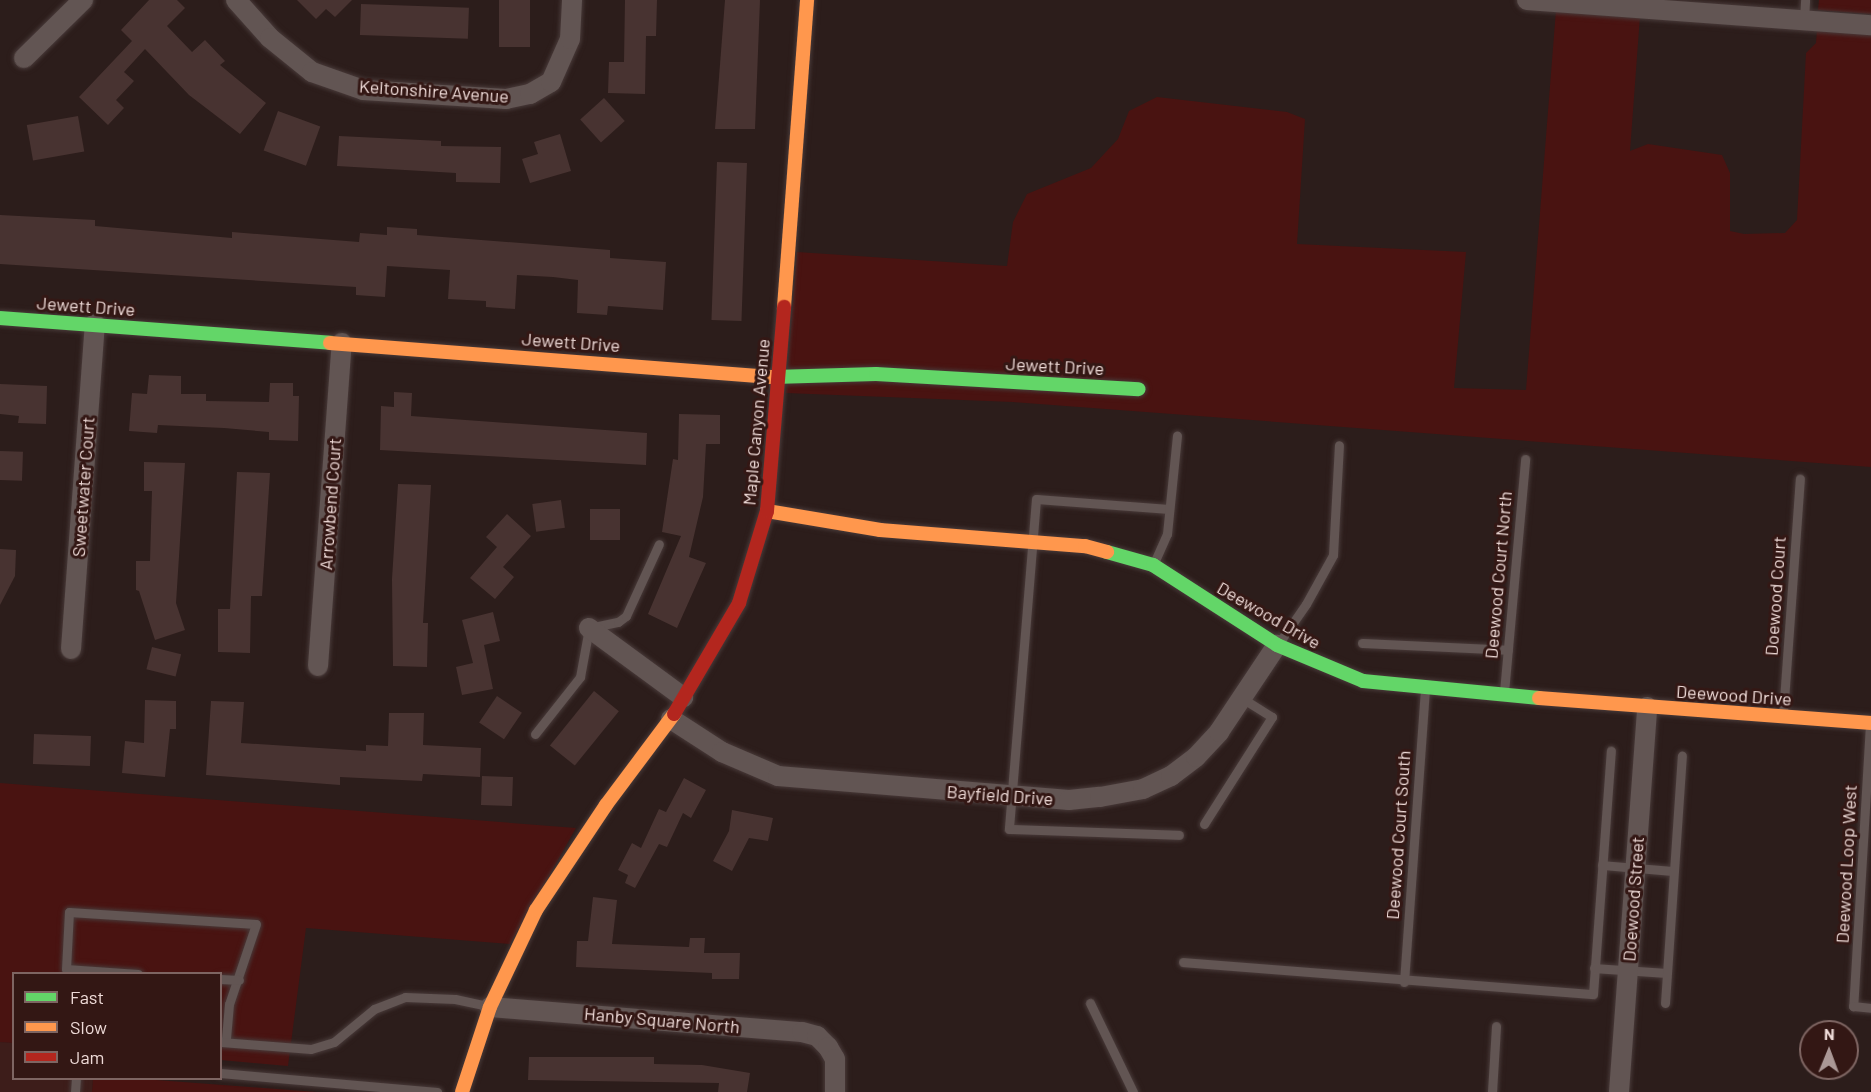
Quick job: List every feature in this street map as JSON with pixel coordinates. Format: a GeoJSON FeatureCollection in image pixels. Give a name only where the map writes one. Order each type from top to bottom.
{"type":"FeatureCollection","features":[{"type":"Feature","properties":{"kind":"street"},"geometry":{"type":"LineString","coordinates":[[24,58],[83,0]]}},
{"type":"Feature","properties":{"kind":"street","name":"Keltonshire Avenue"},"geometry":{"type":"LineString","coordinates":[[236,0],[270,38],[312,72],[363,90],[506,99],[530,94],[551,82],[570,39],[572,0]]}},
{"type":"Feature","properties":{"kind":"street","name":"Maple Canyon Avenue"},"geometry":{"type":"LineString","coordinates":[[462,1092],[490,1007],[536,910],[606,805],[671,719],[739,603],[766,511],[780,377],[807,0]]}},
{"type":"Feature","properties":{"kind":"street"},"geometry":{"type":"LineString","coordinates":[[1527,0],[1871,25]]}},
{"type":"Feature","properties":{"kind":"street","name":"Jewett Drive"},"geometry":{"type":"LineString","coordinates":[[0,318],[780,377],[876,374],[1139,389]]}},
{"type":"Feature","properties":{"kind":"street","name":"Sweetwater Court"},"geometry":{"type":"LineString","coordinates":[[71,649],[95,324]]}},
{"type":"Feature","properties":{"kind":"street","name":"Arrowbend Court"},"geometry":{"type":"LineString","coordinates":[[318,666],[342,343]]}},
{"type":"Feature","properties":{"kind":"street","name":"Deewood Drive"},"geometry":{"type":"LineString","coordinates":[[766,511],[880,530],[1084,546],[1154,565],[1277,645],[1363,681],[1425,690],[1504,694],[1871,723]]}},
{"type":"Feature","properties":{"kind":"street"},"geometry":{"type":"LineString","coordinates":[[589,628],[683,697]]}},
{"type":"Feature","properties":{"kind":"street","name":"Bayfield Drive"},"geometry":{"type":"LineString","coordinates":[[671,719],[722,752],[778,776],[1070,800],[1143,789],[1171,776],[1196,757],[1219,732],[1277,645]]}},
{"type":"Feature","properties":{"kind":"street","name":"Doewood Street"},"geometry":{"type":"LineString","coordinates":[[1619,1092],[1647,707]]}},
{"type":"Feature","properties":{"kind":"street","name":"Hanby Square North"},"geometry":{"type":"LineString","coordinates":[[490,1007],[802,1032],[817,1036],[828,1047],[835,1059],[835,1092]]}},
{"type":"Feature","properties":{"kind":"lane"},"geometry":{"type":"LineString","coordinates":[[1804,0],[1804,21]]}},
{"type":"Feature","properties":{"kind":"lane"},"geometry":{"type":"LineString","coordinates":[[1154,565],[1167,534],[1176,436]]}},
{"type":"Feature","properties":{"kind":"lane"},"geometry":{"type":"LineString","coordinates":[[1277,645],[1306,604],[1333,555],[1339,444]]}},
{"type":"Feature","properties":{"kind":"lane","name":"Deewood Court North"},"geometry":{"type":"LineString","coordinates":[[1504,694],[1525,459]]}},
{"type":"Feature","properties":{"kind":"lane","name":"Doewood Court"},"geometry":{"type":"LineString","coordinates":[[1783,716],[1800,479]]}},
{"type":"Feature","properties":{"kind":"lane"},"geometry":{"type":"LineString","coordinates":[[1169,509],[1036,499],[1009,830],[1179,835]]}},
{"type":"Feature","properties":{"kind":"lane"},"geometry":{"type":"LineString","coordinates":[[535,734],[580,677],[589,628],[618,622],[626,616],[659,544]]}},
{"type":"Feature","properties":{"kind":"lane"},"geometry":{"type":"LineString","coordinates":[[1362,643],[1508,650]]}},
{"type":"Feature","properties":{"kind":"lane","name":"Deewood Court South"},"geometry":{"type":"LineString","coordinates":[[1404,982],[1425,690]]}},
{"type":"Feature","properties":{"kind":"lane"},"geometry":{"type":"LineString","coordinates":[[1204,824],[1272,717],[1242,698]]}},
{"type":"Feature","properties":{"kind":"lane","name":"Deewood Loop West"},"geometry":{"type":"LineString","coordinates":[[1871,723],[1854,1006],[1871,1008]]}},
{"type":"Feature","properties":{"kind":"lane"},"geometry":{"type":"LineString","coordinates":[[1183,962],[1404,982],[1593,994],[1611,751]]}},
{"type":"Feature","properties":{"kind":"lane"},"geometry":{"type":"LineString","coordinates":[[1665,1002],[1682,756]]}},
{"type":"Feature","properties":{"kind":"lane"},"geometry":{"type":"LineString","coordinates":[[1602,865],[1674,871]]}},
{"type":"Feature","properties":{"kind":"lane"},"geometry":{"type":"LineString","coordinates":[[109,972],[66,969],[69,912],[256,924],[239,980],[229,1004],[223,1042],[311,1049],[334,1042],[374,1009],[405,997],[455,999],[490,1007]]}},
{"type":"Feature","properties":{"kind":"lane"},"geometry":{"type":"LineString","coordinates":[[1594,968],[1666,973]]}},
{"type":"Feature","properties":{"kind":"lane"},"geometry":{"type":"LineString","coordinates":[[222,979],[239,980]]}},
{"type":"Feature","properties":{"kind":"lane"},"geometry":{"type":"LineString","coordinates":[[1090,1003],[1133,1092]]}},
{"type":"Feature","properties":{"kind":"lane"},"geometry":{"type":"LineString","coordinates":[[1492,1092],[1496,1026]]}},
{"type":"Feature","properties":{"kind":"lane"},"geometry":{"type":"LineString","coordinates":[[222,1073],[437,1092]]}},
{"type":"Feature","properties":{"kind":"shaded area"},"geometry":{"type":"Polygon","coordinates":[[[1819,0],[1871,0],[1871,14],[1818,10],[1819,0]]]}},
{"type":"Feature","properties":{"kind":"shaded area"},"geometry":{"type":"Polygon","coordinates":[[[1556,10],[1640,16],[1630,151],[1648,144],[1722,155],[1730,173],[1730,231],[1744,234],[1785,233],[1797,220],[1806,53],[1816,43],[1817,30],[1871,34],[1871,467],[1013,402],[786,393],[797,252],[1007,266],[1013,222],[1027,194],[1091,168],[1118,139],[1129,111],[1157,97],[1287,112],[1305,119],[1297,244],[1466,252],[1454,388],[1526,390],[1556,10]]]}},
{"type":"Feature","properties":{"kind":"shaded area"},"geometry":{"type":"Polygon","coordinates":[[[0,783],[576,828],[510,944],[306,928],[288,1066],[222,1060],[222,972],[12,972],[12,1043],[0,1042],[0,783]]]}},
{"type":"Feature","properties":{"kind":"shaded area"},"geometry":{"type":"Polygon","coordinates":[[[0,1042],[12,1043],[12,1080],[93,1080],[92,1092],[0,1092],[0,1042]]]}},
{"type":"Feature","properties":{"kind":"shaded area"},"geometry":{"type":"Polygon","coordinates":[[[93,1080],[156,1080],[317,1092],[92,1092],[93,1080]]]}},
{"type":"Feature","properties":{"kind":"building"},"geometry":{"type":"Polygon","coordinates":[[[149,0],[177,0],[185,8],[167,26],[192,52],[205,40],[225,61],[220,65],[266,103],[240,134],[189,95],[145,49],[124,72],[134,81],[116,100],[124,108],[108,125],[79,97],[132,41],[121,30],[149,0]]]}},
{"type":"Feature","properties":{"kind":"building"},"geometry":{"type":"Polygon","coordinates":[[[297,0],[352,0],[335,17],[326,9],[316,19],[297,0]]]}},
{"type":"Feature","properties":{"kind":"building"},"geometry":{"type":"Polygon","coordinates":[[[499,0],[530,0],[530,47],[499,47],[499,0]]]}},
{"type":"Feature","properties":{"kind":"building"},"geometry":{"type":"Polygon","coordinates":[[[625,0],[657,0],[656,36],[646,36],[645,94],[608,93],[609,62],[624,62],[625,0]]]}},
{"type":"Feature","properties":{"kind":"building"},"geometry":{"type":"Polygon","coordinates":[[[725,0],[760,0],[755,129],[715,129],[725,0]]]}},
{"type":"Feature","properties":{"kind":"building"},"geometry":{"type":"Polygon","coordinates":[[[361,4],[469,8],[468,39],[360,35],[361,4]]]}},
{"type":"Feature","properties":{"kind":"building"},"geometry":{"type":"Polygon","coordinates":[[[604,98],[625,121],[601,142],[580,119],[604,98]]]}},
{"type":"Feature","properties":{"kind":"building"},"geometry":{"type":"Polygon","coordinates":[[[278,111],[320,126],[306,166],[264,150],[278,111]]]}},
{"type":"Feature","properties":{"kind":"building"},"geometry":{"type":"Polygon","coordinates":[[[78,116],[84,151],[33,160],[27,125],[78,116]]]}},
{"type":"Feature","properties":{"kind":"building"},"geometry":{"type":"Polygon","coordinates":[[[560,134],[571,171],[530,183],[522,159],[538,154],[534,142],[560,134]]]}},
{"type":"Feature","properties":{"kind":"building"},"geometry":{"type":"Polygon","coordinates":[[[339,136],[441,141],[441,146],[501,147],[500,183],[456,182],[456,173],[337,166],[339,136]]]}},
{"type":"Feature","properties":{"kind":"building"},"geometry":{"type":"Polygon","coordinates":[[[717,162],[747,163],[741,321],[711,320],[717,162]]]}},
{"type":"Feature","properties":{"kind":"building"},"geometry":{"type":"Polygon","coordinates":[[[0,215],[95,220],[95,226],[232,238],[232,232],[359,242],[360,233],[387,235],[387,227],[417,229],[417,235],[610,250],[610,258],[666,262],[663,310],[608,306],[607,315],[577,313],[578,280],[553,277],[517,275],[515,309],[486,307],[486,301],[448,299],[450,270],[387,266],[385,297],[356,295],[356,287],[0,264],[0,215]]]}},
{"type":"Feature","properties":{"kind":"building"},"geometry":{"type":"Polygon","coordinates":[[[149,375],[181,376],[181,394],[206,394],[206,401],[269,402],[270,383],[293,383],[293,396],[299,396],[298,441],[269,440],[269,432],[224,428],[158,425],[157,433],[129,431],[132,393],[147,394],[149,375]]]}},
{"type":"Feature","properties":{"kind":"building"},"geometry":{"type":"Polygon","coordinates":[[[0,384],[47,386],[46,424],[18,423],[19,416],[0,414],[0,384]]]}},
{"type":"Feature","properties":{"kind":"building"},"geometry":{"type":"Polygon","coordinates":[[[394,392],[412,393],[411,416],[647,433],[646,465],[380,450],[381,406],[394,407],[394,392]]]}},
{"type":"Feature","properties":{"kind":"building"},"geometry":{"type":"Polygon","coordinates":[[[679,414],[720,415],[720,444],[706,444],[703,497],[689,557],[706,563],[677,628],[648,614],[681,536],[662,532],[673,459],[678,460],[679,414]]]}},
{"type":"Feature","properties":{"kind":"building"},"geometry":{"type":"Polygon","coordinates":[[[0,451],[23,452],[22,481],[0,480],[0,451]]]}},
{"type":"Feature","properties":{"kind":"building"},"geometry":{"type":"Polygon","coordinates":[[[144,462],[185,463],[176,603],[185,630],[155,640],[139,591],[136,590],[136,561],[150,561],[152,491],[144,491],[144,462]]]}},
{"type":"Feature","properties":{"kind":"building"},"geometry":{"type":"Polygon","coordinates":[[[237,472],[270,473],[262,596],[251,596],[250,653],[218,652],[218,609],[230,609],[237,472]]]}},
{"type":"Feature","properties":{"kind":"building"},"geometry":{"type":"Polygon","coordinates":[[[398,484],[431,485],[423,623],[428,623],[427,667],[393,666],[392,579],[398,484]]]}},
{"type":"Feature","properties":{"kind":"building"},"geometry":{"type":"Polygon","coordinates":[[[561,500],[565,528],[536,532],[532,504],[561,500]]]}},
{"type":"Feature","properties":{"kind":"building"},"geometry":{"type":"Polygon","coordinates":[[[590,509],[620,509],[620,540],[590,540],[590,509]]]}},
{"type":"Feature","properties":{"kind":"building"},"geometry":{"type":"Polygon","coordinates":[[[507,514],[531,536],[503,567],[514,577],[495,599],[470,578],[497,547],[486,537],[507,514]]]}},
{"type":"Feature","properties":{"kind":"building"},"geometry":{"type":"Polygon","coordinates":[[[0,549],[16,550],[15,576],[0,605],[0,549]]]}},
{"type":"Feature","properties":{"kind":"building"},"geometry":{"type":"Polygon","coordinates":[[[493,612],[500,641],[484,645],[493,689],[462,695],[456,667],[473,663],[462,620],[493,612]]]}},
{"type":"Feature","properties":{"kind":"building"},"geometry":{"type":"Polygon","coordinates":[[[152,647],[181,654],[176,677],[146,669],[152,647]]]}},
{"type":"Feature","properties":{"kind":"building"},"geometry":{"type":"Polygon","coordinates":[[[594,691],[619,711],[575,766],[550,745],[594,691]]]}},
{"type":"Feature","properties":{"kind":"building"},"geometry":{"type":"Polygon","coordinates":[[[497,696],[522,713],[504,739],[479,723],[497,696]]]}},
{"type":"Feature","properties":{"kind":"building"},"geometry":{"type":"Polygon","coordinates":[[[145,700],[176,701],[176,729],[170,729],[165,777],[122,773],[125,741],[144,743],[145,700]]]}},
{"type":"Feature","properties":{"kind":"building"},"geometry":{"type":"Polygon","coordinates":[[[211,701],[244,702],[241,743],[366,751],[366,745],[388,746],[389,713],[424,713],[423,745],[481,748],[480,777],[423,774],[422,781],[340,777],[340,785],[206,775],[211,701]]]}},
{"type":"Feature","properties":{"kind":"building"},"geometry":{"type":"Polygon","coordinates":[[[34,734],[91,736],[90,766],[33,764],[34,734]]]}},
{"type":"Feature","properties":{"kind":"building"},"geometry":{"type":"Polygon","coordinates":[[[482,776],[513,777],[512,806],[481,805],[482,776]]]}},
{"type":"Feature","properties":{"kind":"building"},"geometry":{"type":"Polygon","coordinates":[[[684,778],[706,790],[691,818],[683,813],[667,847],[659,844],[635,888],[625,883],[628,875],[618,870],[632,843],[641,848],[659,809],[666,812],[684,778]]]}},
{"type":"Feature","properties":{"kind":"building"},"geometry":{"type":"Polygon","coordinates":[[[732,810],[773,818],[768,841],[749,838],[732,871],[713,861],[729,831],[732,810]]]}},
{"type":"Feature","properties":{"kind":"building"},"geometry":{"type":"Polygon","coordinates":[[[593,897],[617,900],[612,944],[689,947],[690,938],[705,938],[704,953],[740,953],[739,979],[712,979],[712,973],[576,967],[577,941],[588,941],[593,897]]]}},
{"type":"Feature","properties":{"kind":"building"},"geometry":{"type":"Polygon","coordinates":[[[529,1057],[654,1057],[654,1064],[702,1065],[750,1073],[747,1092],[718,1092],[719,1083],[528,1080],[529,1057]]]}},
{"type":"Feature","properties":{"kind":"traffic: fast"},"geometry":{"type":"LineString","coordinates":[[0,318],[330,343]]}},
{"type":"Feature","properties":{"kind":"traffic: fast"},"geometry":{"type":"LineString","coordinates":[[774,377],[876,374],[1139,389]]}},
{"type":"Feature","properties":{"kind":"traffic: fast"},"geometry":{"type":"LineString","coordinates":[[1107,552],[1153,565],[1277,645],[1363,681],[1539,698]]}},
{"type":"Feature","properties":{"kind":"traffic: slow"},"geometry":{"type":"LineString","coordinates":[[784,307],[807,0]]}},
{"type":"Feature","properties":{"kind":"traffic: slow"},"geometry":{"type":"LineString","coordinates":[[330,343],[774,377]]}},
{"type":"Feature","properties":{"kind":"traffic: slow"},"geometry":{"type":"LineString","coordinates":[[767,511],[880,530],[1085,546],[1107,552]]}},
{"type":"Feature","properties":{"kind":"traffic: slow"},"geometry":{"type":"LineString","coordinates":[[1539,698],[1871,723]]}},
{"type":"Feature","properties":{"kind":"traffic: slow"},"geometry":{"type":"LineString","coordinates":[[462,1092],[490,1007],[536,910],[606,805],[674,714]]}},
{"type":"Feature","properties":{"kind":"traffic: jam"},"geometry":{"type":"LineString","coordinates":[[674,714],[739,603],[767,511],[784,307]]}}]}
